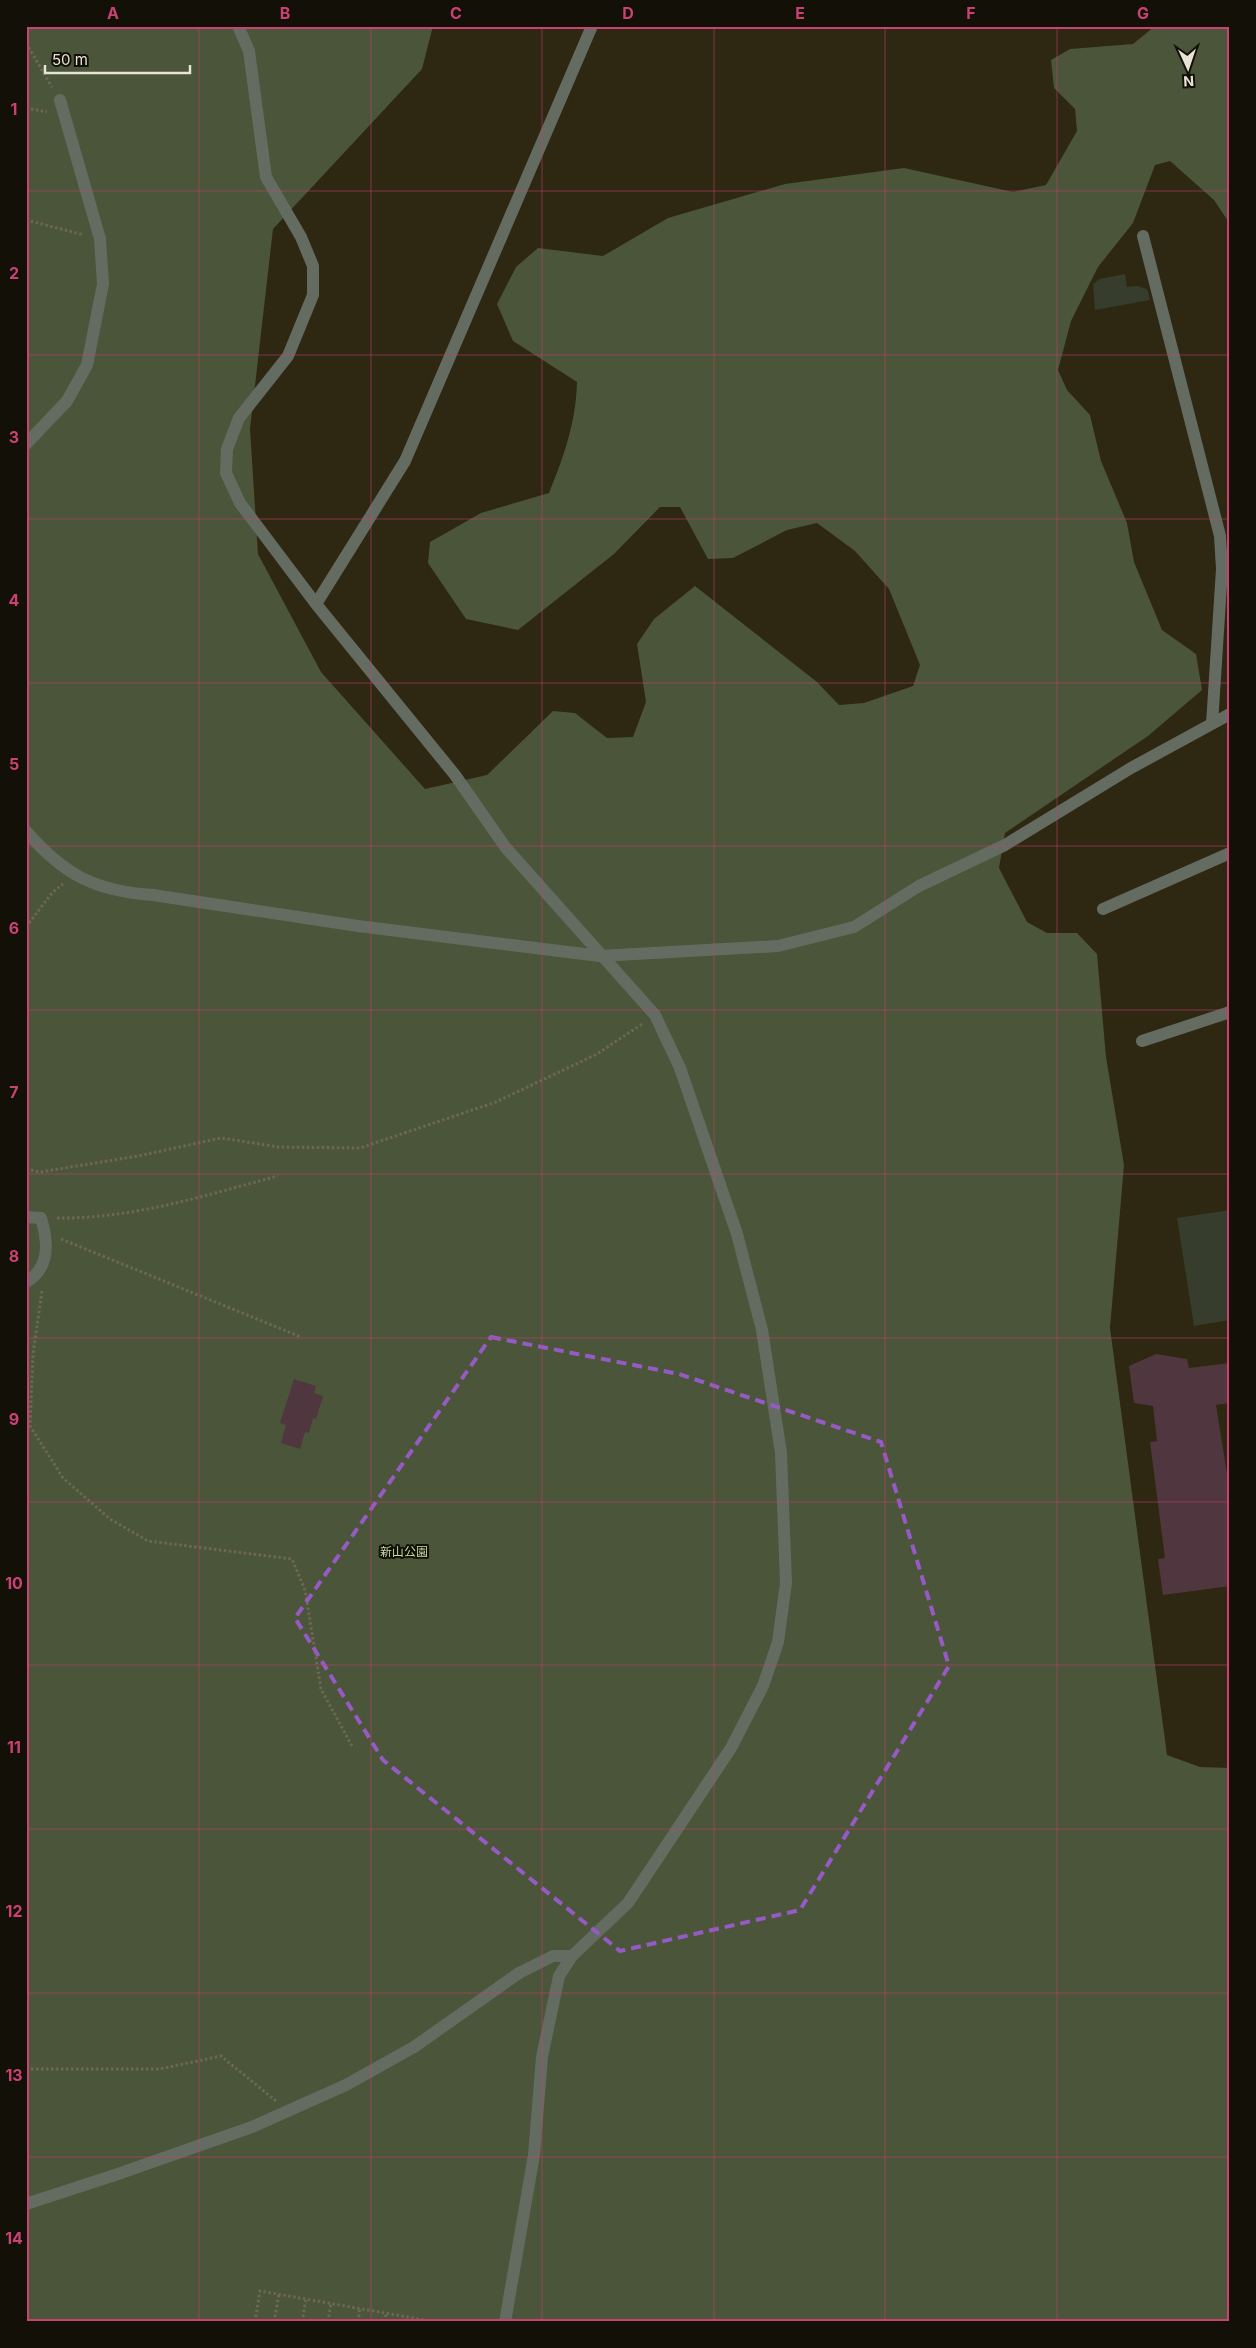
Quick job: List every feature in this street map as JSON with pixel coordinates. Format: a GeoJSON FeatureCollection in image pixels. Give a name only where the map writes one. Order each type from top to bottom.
{"type":"FeatureCollection","features":[{"type":"Feature","properties":{"kind":"street"},"geometry":{"type":"LineString","coordinates":[[238,26],[248,52],[266,177],[302,237],[313,266],[313,295],[288,356],[239,418],[227,449],[226,473],[240,503],[316,604],[455,775],[506,848],[600,956],[655,1015],[687,1086],[737,1234],[762,1330],[781,1453],[786,1583],[778,1642],[762,1686],[731,1748],[628,1903],[572,1956],[559,1976],[542,2057],[534,2155],[505,2322]]}},
{"type":"Feature","properties":{"kind":"street"},"geometry":{"type":"LineString","coordinates":[[316,604],[405,461],[592,26]]}},
{"type":"Feature","properties":{"kind":"street"},"geometry":{"type":"LineString","coordinates":[[26,444],[67,400],[87,365],[103,284],[100,239],[60,100]]}},
{"type":"Feature","properties":{"kind":"street"},"geometry":{"type":"LineString","coordinates":[[1143,236],[1220,536],[1222,569],[1212,724]]}},
{"type":"Feature","properties":{"kind":"street"},"geometry":{"type":"LineString","coordinates":[[26,831],[39,846],[73,875],[120,893],[153,895],[358,926],[600,956],[778,946],[854,926],[918,886],[1006,845],[1131,768],[1230,714]]}},
{"type":"Feature","properties":{"kind":"street"},"geometry":{"type":"LineString","coordinates":[[1103,909],[1230,853]]}},
{"type":"Feature","properties":{"kind":"street"},"geometry":{"type":"LineString","coordinates":[[1142,1041],[1230,1012]]}},
{"type":"Feature","properties":{"kind":"street"},"geometry":{"type":"LineString","coordinates":[[26,1217],[42,1218],[46,1233],[46,1258],[32,1279],[26,1282]]}},
{"type":"Feature","properties":{"kind":"street"},"geometry":{"type":"LineString","coordinates":[[26,2204],[216,2140],[346,2085],[414,2047],[519,1972],[553,1956],[572,1956]]}},
{"type":"Feature","properties":{"kind":"path"},"geometry":{"type":"LineString","coordinates":[[26,43],[60,100]]}},
{"type":"Feature","properties":{"kind":"path"},"geometry":{"type":"LineString","coordinates":[[26,108],[63,114]]}},
{"type":"Feature","properties":{"kind":"path"},"geometry":{"type":"LineString","coordinates":[[26,220],[100,239]]}},
{"type":"Feature","properties":{"kind":"path"},"geometry":{"type":"LineString","coordinates":[[26,927],[52,893],[73,875]]}},
{"type":"Feature","properties":{"kind":"path"},"geometry":{"type":"LineString","coordinates":[[26,1169],[40,1172],[138,1156],[221,1138],[279,1147],[360,1148],[496,1102],[597,1054],[655,1015]]}},
{"type":"Feature","properties":{"kind":"path"},"geometry":{"type":"LineString","coordinates":[[42,1218],[81,1218],[156,1208],[278,1176]]}},
{"type":"Feature","properties":{"kind":"path"},"geometry":{"type":"LineString","coordinates":[[46,1233],[301,1337]]}},
{"type":"Feature","properties":{"kind":"path"},"geometry":{"type":"LineString","coordinates":[[42,1287],[32,1354],[30,1426],[63,1478],[110,1519],[148,1541],[292,1559],[305,1590],[320,1689],[352,1746]]}},
{"type":"Feature","properties":{"kind":"path"},"geometry":{"type":"LineString","coordinates":[[26,2069],[160,2069],[221,2056],[288,2111]]}},
{"type":"Feature","properties":{"kind":"path"},"geometry":{"type":"LineString","coordinates":[[255,2322],[260,2291],[360,2308],[414,2320],[436,2322]]}},
{"type":"Feature","properties":{"kind":"path"},"geometry":{"type":"LineString","coordinates":[[274,2322],[279,2294]]}},
{"type":"Feature","properties":{"kind":"path"},"geometry":{"type":"LineString","coordinates":[[302,2322],[306,2299]]}},
{"type":"Feature","properties":{"kind":"path"},"geometry":{"type":"LineString","coordinates":[[328,2322],[331,2303]]}},
{"type":"Feature","properties":{"kind":"path"},"geometry":{"type":"LineString","coordinates":[[358,2322],[360,2308]]}},
{"type":"Feature","properties":{"kind":"path"},"geometry":{"type":"LineString","coordinates":[[385,2322],[386,2313]]}},
{"type":"Feature","properties":{"kind":"highlighted area"},"geometry":{"type":"Polygon","coordinates":[[[491,1337],[679,1374],[881,1442],[949,1666],[800,1910],[620,1951],[383,1760],[295,1618],[491,1337]]]}},
{"type":"Feature","properties":{"kind":"green space","name":"新山公園"},"geometry":{"type":"Polygon","coordinates":[[[26,26],[433,26],[422,69],[273,229],[250,429],[258,554],[321,672],[425,789],[487,775],[553,711],[575,713],[607,738],[633,737],[646,702],[637,644],[654,619],[695,586],[817,682],[839,705],[864,703],[913,686],[920,665],[889,589],[855,551],[817,523],[787,530],[733,558],[708,559],[680,507],[660,507],[614,554],[518,630],[466,619],[428,563],[430,542],[481,513],[549,493],[572,425],[576,397],[577,382],[513,341],[497,304],[516,267],[538,248],[603,256],[668,218],[785,184],[904,168],[1013,192],[1046,185],[1077,131],[1075,109],[1054,88],[1051,60],[1070,49],[1133,44],[1155,26],[1230,26],[1230,224],[1214,200],[1170,161],[1155,165],[1133,223],[1098,267],[1071,321],[1058,370],[1067,390],[1090,415],[1101,461],[1127,523],[1134,562],[1162,630],[1196,654],[1202,690],[1148,736],[1005,833],[999,868],[1027,922],[1047,933],[1077,933],[1097,954],[1106,1057],[1124,1165],[1110,1328],[1167,1755],[1200,1767],[1230,1768],[1230,2322],[26,2322],[26,26]]]}},
{"type":"Feature","properties":{"kind":"green space"},"geometry":{"type":"Polygon","coordinates":[[[1125,274],[1127,287],[1138,286],[1147,289],[1150,300],[1095,310],[1093,284],[1100,279],[1125,274]]]}},
{"type":"Feature","properties":{"kind":"green space"},"geometry":{"type":"Polygon","coordinates":[[[1230,1210],[1230,1320],[1194,1326],[1177,1218],[1230,1210]]]}},
{"type":"Feature","properties":{"kind":"building"},"geometry":{"type":"Polygon","coordinates":[[[1156,1354],[1187,1359],[1189,1368],[1230,1363],[1230,1403],[1216,1405],[1230,1493],[1230,1586],[1163,1595],[1158,1559],[1165,1558],[1150,1442],[1157,1441],[1153,1406],[1134,1403],[1129,1366],[1156,1354]]]}},
{"type":"Feature","properties":{"kind":"building"},"geometry":{"type":"Polygon","coordinates":[[[294,1379],[316,1386],[314,1393],[323,1396],[316,1419],[313,1418],[309,1433],[305,1432],[300,1449],[281,1443],[286,1425],[280,1423],[294,1379]]]}}]}
